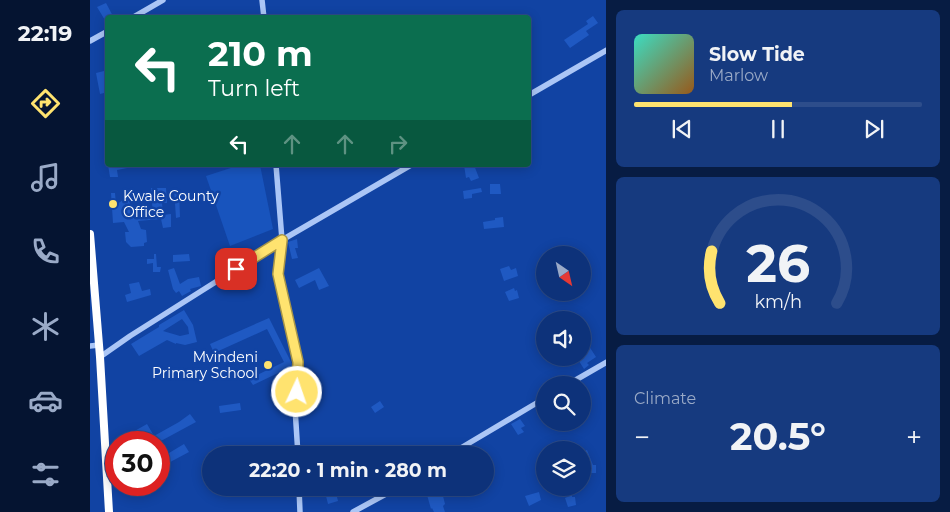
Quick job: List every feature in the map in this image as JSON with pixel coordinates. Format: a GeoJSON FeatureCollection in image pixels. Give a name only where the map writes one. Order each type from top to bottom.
{"type":"FeatureCollection","features":[{"type":"Feature","properties":{"kind":"highway"},"geometry":{"type":"LineString","coordinates":[[90,234],[110,512]]}},
{"type":"Feature","properties":{"kind":"street"},"geometry":{"type":"LineString","coordinates":[[137,15],[163,0]]}},
{"type":"Feature","properties":{"kind":"street"},"geometry":{"type":"LineString","coordinates":[[262,0],[264,15]]}},
{"type":"Feature","properties":{"kind":"street"},"geometry":{"type":"LineString","coordinates":[[90,41],[105,33]]}},
{"type":"Feature","properties":{"kind":"street"},"geometry":{"type":"LineString","coordinates":[[531,95],[606,50]]}},
{"type":"Feature","properties":{"kind":"street"},"geometry":{"type":"LineString","coordinates":[[276,167],[282,240],[278,274],[298,362],[299,377],[295,408],[297,446]]}},
{"type":"Feature","properties":{"kind":"street"},"geometry":{"type":"LineString","coordinates":[[100,357],[282,240],[408,167]]}},
{"type":"Feature","properties":{"kind":"street"},"geometry":{"type":"LineString","coordinates":[[90,346],[99,345]]}},
{"type":"Feature","properties":{"kind":"street"},"geometry":{"type":"LineString","coordinates":[[582,376],[606,362]]}},
{"type":"Feature","properties":{"kind":"street"},"geometry":{"type":"LineString","coordinates":[[464,446],[536,403]]}},
{"type":"Feature","properties":{"kind":"street"},"geometry":{"type":"LineString","coordinates":[[299,496],[300,512]]}},
{"type":"Feature","properties":{"kind":"street"},"geometry":{"type":"LineString","coordinates":[[353,512],[382,496]]}},
{"type":"Feature","properties":{"kind":"shaded area"},"geometry":{"type":"Polygon","coordinates":[[[234,167],[260,167],[273,229],[230,246],[206,176],[234,167]]]}},
{"type":"Feature","properties":{"kind":"building"},"geometry":{"type":"Polygon","coordinates":[[[106,3],[112,15],[105,15],[105,20],[97,7],[106,3]]]}},
{"type":"Feature","properties":{"kind":"building"},"geometry":{"type":"Polygon","coordinates":[[[593,16],[598,23],[586,31],[589,35],[570,48],[564,40],[588,24],[586,21],[593,16]]]}},
{"type":"Feature","properties":{"kind":"building"},"geometry":{"type":"Polygon","coordinates":[[[105,71],[105,93],[100,94],[96,73],[105,71]]]}},
{"type":"Feature","properties":{"kind":"building"},"geometry":{"type":"Polygon","coordinates":[[[108,167],[132,167],[117,170],[118,177],[110,177],[108,167]]]}},
{"type":"Feature","properties":{"kind":"building"},"geometry":{"type":"Polygon","coordinates":[[[464,167],[475,167],[479,178],[471,181],[469,177],[466,178],[464,167]]]}},
{"type":"Feature","properties":{"kind":"building"},"geometry":{"type":"Polygon","coordinates":[[[490,184],[500,184],[501,194],[490,194],[490,184]]]}},
{"type":"Feature","properties":{"kind":"building"},"geometry":{"type":"Polygon","coordinates":[[[151,188],[166,188],[167,203],[162,203],[163,215],[171,214],[171,227],[163,228],[161,219],[138,221],[141,229],[146,230],[147,242],[144,243],[144,246],[131,247],[126,242],[125,232],[129,232],[124,222],[113,223],[111,193],[115,193],[116,205],[124,199],[123,192],[128,191],[130,194],[130,218],[153,216],[151,188]]]}},
{"type":"Feature","properties":{"kind":"building"},"geometry":{"type":"Polygon","coordinates":[[[481,188],[482,192],[472,194],[472,198],[464,199],[463,191],[481,188]]]}},
{"type":"Feature","properties":{"kind":"building"},"geometry":{"type":"Polygon","coordinates":[[[174,189],[179,190],[180,217],[176,218],[174,189]]]}},
{"type":"Feature","properties":{"kind":"building"},"geometry":{"type":"Polygon","coordinates":[[[503,217],[504,227],[484,229],[483,222],[503,217]]]}},
{"type":"Feature","properties":{"kind":"building"},"geometry":{"type":"Polygon","coordinates":[[[297,239],[298,248],[295,248],[298,258],[292,259],[288,242],[297,239]]]}},
{"type":"Feature","properties":{"kind":"building"},"geometry":{"type":"Polygon","coordinates":[[[154,254],[156,254],[157,267],[161,267],[160,272],[153,272],[153,263],[147,264],[147,259],[154,259],[154,254]]]}},
{"type":"Feature","properties":{"kind":"building"},"geometry":{"type":"Polygon","coordinates":[[[189,254],[190,261],[173,262],[173,255],[189,254]]]}},
{"type":"Feature","properties":{"kind":"building"},"geometry":{"type":"Polygon","coordinates":[[[509,266],[511,270],[516,268],[518,276],[504,281],[500,269],[509,266]]]}},
{"type":"Feature","properties":{"kind":"building"},"geometry":{"type":"Polygon","coordinates":[[[174,268],[180,284],[188,279],[199,277],[201,286],[190,289],[191,291],[182,296],[179,291],[176,293],[173,289],[168,270],[174,268]]]}},
{"type":"Feature","properties":{"kind":"building"},"geometry":{"type":"Polygon","coordinates":[[[319,268],[329,286],[319,290],[315,280],[299,288],[295,280],[319,268]]]}},
{"type":"Feature","properties":{"kind":"building"},"geometry":{"type":"Polygon","coordinates":[[[139,282],[142,291],[150,289],[151,295],[127,302],[125,295],[131,293],[129,284],[139,282]]]}},
{"type":"Feature","properties":{"kind":"building"},"geometry":{"type":"Polygon","coordinates":[[[514,288],[515,291],[517,290],[519,298],[509,301],[505,292],[514,288]]]}},
{"type":"Feature","properties":{"kind":"building"},"geometry":{"type":"Polygon","coordinates":[[[184,310],[193,325],[197,342],[185,345],[167,340],[139,356],[131,344],[159,327],[159,325],[184,310]],[[182,319],[163,331],[180,336],[189,334],[188,327],[182,319]]]}},
{"type":"Feature","properties":{"kind":"building"},"geometry":{"type":"Polygon","coordinates":[[[269,318],[293,366],[253,385],[249,379],[284,362],[267,329],[214,353],[210,344],[269,318]]]}},
{"type":"Feature","properties":{"kind":"building"},"geometry":{"type":"Polygon","coordinates":[[[591,349],[596,357],[591,360],[591,349]]]}},
{"type":"Feature","properties":{"kind":"building"},"geometry":{"type":"Polygon","coordinates":[[[380,401],[384,407],[375,413],[371,407],[380,401]]]}},
{"type":"Feature","properties":{"kind":"building"},"geometry":{"type":"Polygon","coordinates":[[[240,403],[241,410],[220,413],[219,406],[240,403]]]}},
{"type":"Feature","properties":{"kind":"building"},"geometry":{"type":"Polygon","coordinates":[[[190,414],[196,422],[170,436],[170,431],[163,431],[190,414]]]}},
{"type":"Feature","properties":{"kind":"building"},"geometry":{"type":"Polygon","coordinates":[[[520,419],[525,426],[521,428],[524,432],[518,435],[511,424],[520,419]]]}},
{"type":"Feature","properties":{"kind":"building"},"geometry":{"type":"Polygon","coordinates":[[[147,424],[151,431],[135,431],[147,424]]]}},
{"type":"Feature","properties":{"kind":"building"},"geometry":{"type":"Polygon","coordinates":[[[184,444],[189,452],[170,462],[170,452],[184,444]]]}},
{"type":"Feature","properties":{"kind":"building"},"geometry":{"type":"Polygon","coordinates":[[[591,460],[593,465],[596,465],[596,473],[591,473],[591,460]]]}},
{"type":"Feature","properties":{"kind":"building"},"geometry":{"type":"Polygon","coordinates":[[[536,493],[536,496],[540,496],[541,500],[529,506],[525,496],[536,493]]]}},
{"type":"Feature","properties":{"kind":"building"},"geometry":{"type":"Polygon","coordinates":[[[326,496],[337,496],[338,501],[328,504],[326,496]]]}},
{"type":"Feature","properties":{"kind":"building"},"geometry":{"type":"Polygon","coordinates":[[[427,496],[443,496],[445,512],[434,512],[431,509],[427,496]]]}},
{"type":"Feature","properties":{"kind":"building"},"geometry":{"type":"Polygon","coordinates":[[[570,496],[575,497],[576,505],[568,507],[565,498],[570,496]]]}},
{"type":"Feature","properties":{"kind":"place","name":"Kwale County Office"},"geometry":{"type":"Point","coordinates":[113,204]}},
{"type":"Feature","properties":{"kind":"place","name":"Mvindeni Primary School"},"geometry":{"type":"Point","coordinates":[268,365]}},
{"type":"Feature","properties":{"kind":"route"},"geometry":{"type":"LineString","coordinates":[[236,269],[282,240],[278,274],[298,362],[297,392]]}}]}
